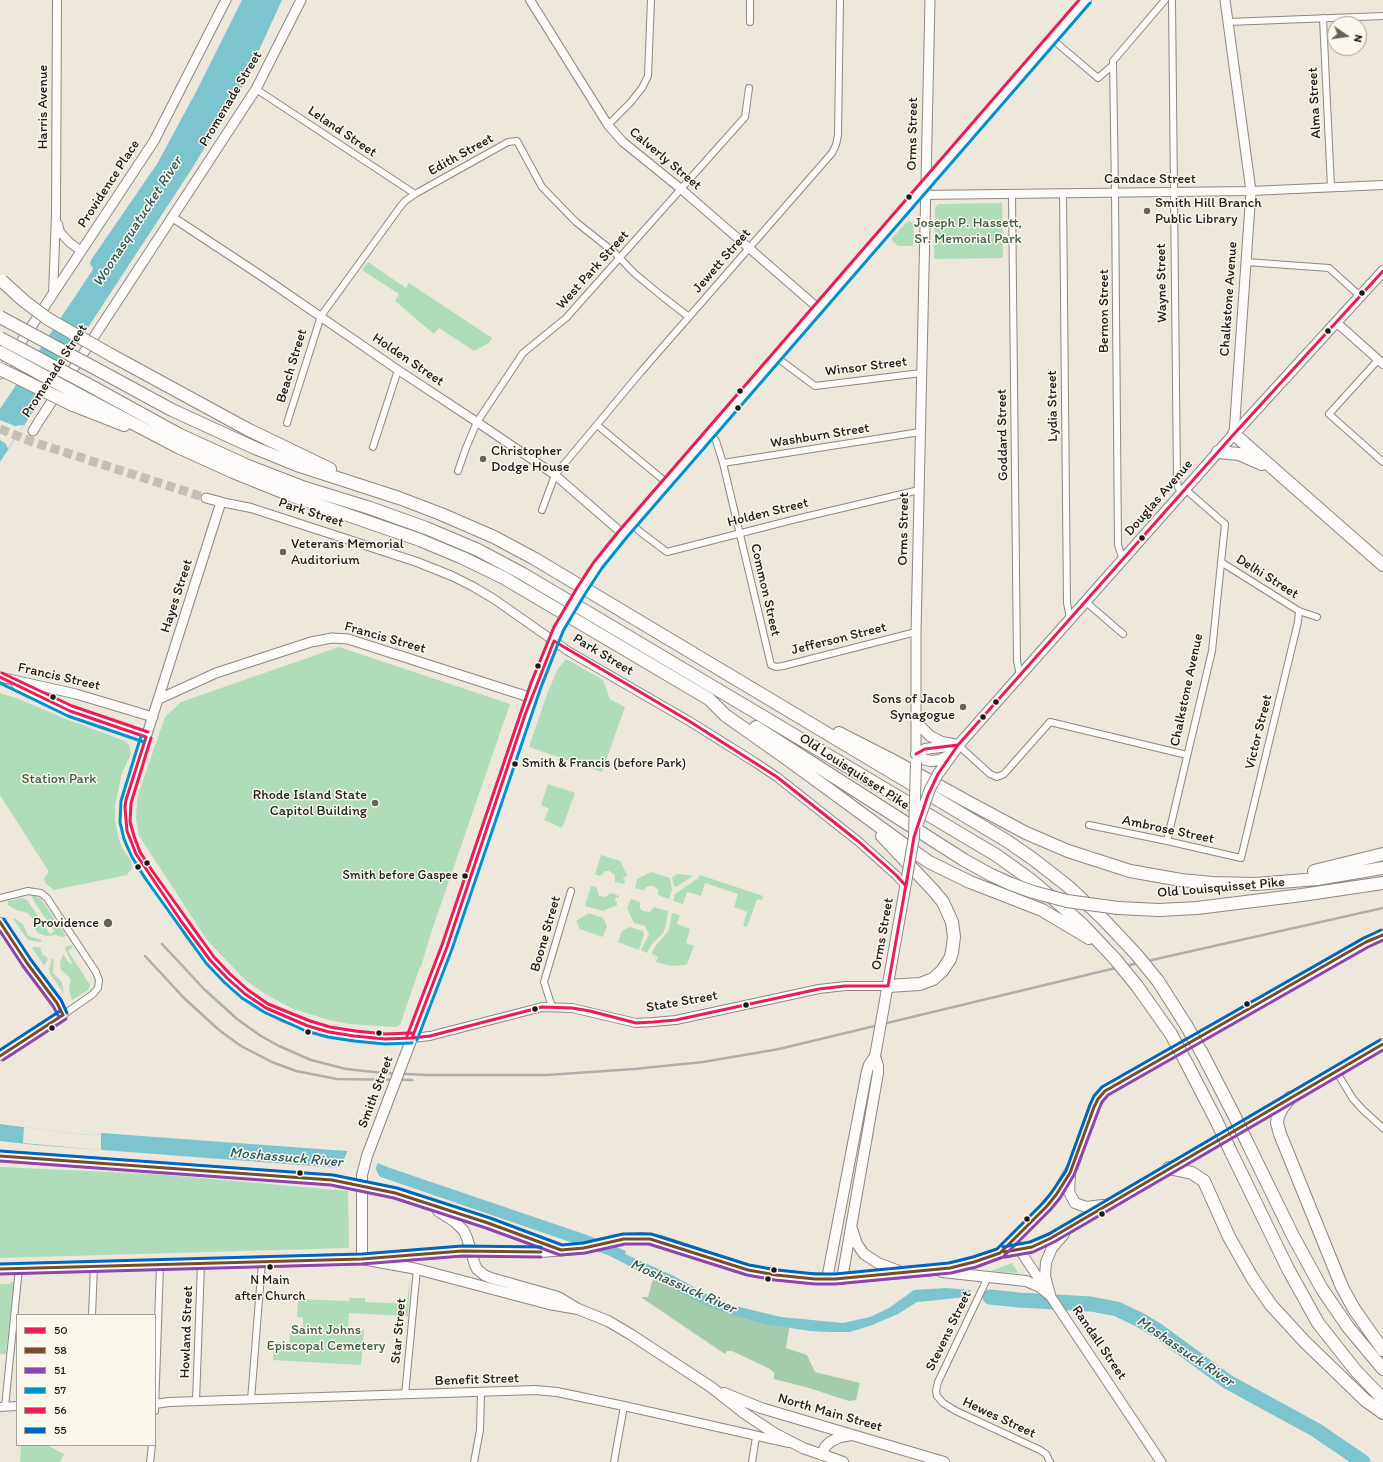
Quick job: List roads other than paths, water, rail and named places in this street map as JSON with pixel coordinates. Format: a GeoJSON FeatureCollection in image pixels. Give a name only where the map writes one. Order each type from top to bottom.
{"type":"FeatureCollection","features":[{"type":"Feature","properties":{"kind":"highway"},"geometry":{"type":"LineString","coordinates":[[1,279],[24,301],[48,319],[111,355],[248,429],[369,488]]}},
{"type":"Feature","properties":{"kind":"highway"},"geometry":{"type":"LineString","coordinates":[[0,318],[172,410],[255,448],[441,514],[508,544],[562,574],[862,755],[980,824],[1033,859],[1069,887],[1115,930],[1158,981],[1203,1055],[1293,1236],[1322,1290],[1352,1333],[1383,1369]]}},
{"type":"Feature","properties":{"kind":"highway"},"geometry":{"type":"LineString","coordinates":[[0,338],[178,434],[248,466],[305,488],[370,508],[426,528],[478,550],[523,574],[996,855],[1031,880],[1083,925],[1115,959],[1137,986],[1171,1034],[1216,1120],[1282,1257],[1318,1323],[1356,1371],[1383,1399]]}},
{"type":"Feature","properties":{"kind":"highway"},"geometry":{"type":"LineString","coordinates":[[0,352],[81,396],[219,466],[261,484],[406,534],[463,558],[524,589],[709,699],[725,715],[929,862],[970,882],[1048,913],[1086,937],[1115,959]]}},
{"type":"Feature","properties":{"kind":"highway"},"geometry":{"type":"LineString","coordinates":[[0,369],[73,405],[164,439]]}},
{"type":"Feature","properties":{"kind":"highway"},"geometry":{"type":"LineString","coordinates":[[0,374],[26,383]]}},
{"type":"Feature","properties":{"kind":"highway"},"geometry":{"type":"LineString","coordinates":[[1234,434],[1383,565]]}},
{"type":"Feature","properties":{"kind":"highway"},"geometry":{"type":"LineString","coordinates":[[1218,452],[1233,453],[1244,456],[1281,475]]}},
{"type":"Feature","properties":{"kind":"highway","name":"Old Louisquisset Pike"},"geometry":{"type":"LineString","coordinates":[[709,699],[767,734],[970,864],[1011,884],[1033,892],[1067,901],[1118,908],[1159,910],[1197,908],[1302,895],[1383,882]]}},
{"type":"Feature","properties":{"kind":"highway","name":"Old Louisquisset Pike"},"geometry":{"type":"LineString","coordinates":[[771,699],[890,759],[1001,820],[1063,849],[1109,865],[1159,877],[1212,883],[1256,884],[1317,879],[1383,868]]}},
{"type":"Feature","properties":{"kind":"highway"},"geometry":{"type":"LineString","coordinates":[[856,810],[933,890],[947,908],[952,922],[954,937],[952,952],[946,966],[938,975],[927,982],[920,984],[888,986]]}},
{"type":"Feature","properties":{"kind":"highway"},"geometry":{"type":"LineString","coordinates":[[1256,884],[1342,865],[1383,854]]}},
{"type":"Feature","properties":{"kind":"highway"},"geometry":{"type":"LineString","coordinates":[[1290,1098],[1278,1116],[1277,1123],[1280,1134],[1342,1287],[1354,1309],[1383,1350]]}},
{"type":"Feature","properties":{"kind":"highway"},"geometry":{"type":"LineString","coordinates":[[1169,1168],[1192,1173],[1204,1181],[1229,1238],[1253,1280],[1271,1305],[1305,1342],[1366,1400],[1383,1413]]}},
{"type":"Feature","properties":{"kind":"main road","name":"Providence Place"},"geometry":{"type":"LineString","coordinates":[[0,374],[154,141],[226,0]]}},
{"type":"Feature","properties":{"kind":"main road","name":"Promenade Street"},"geometry":{"type":"LineString","coordinates":[[33,431],[256,90],[301,0]]}},
{"type":"Feature","properties":{"kind":"main road","name":"Orms Street"},"geometry":{"type":"LineString","coordinates":[[842,1278],[878,1073],[878,1066],[875,1056],[914,837],[923,192],[930,0]]}},
{"type":"Feature","properties":{"kind":"main road","name":"Smith Street"},"geometry":{"type":"LineString","coordinates":[[362,1259],[361,1185],[367,1156],[447,947],[532,698],[559,629],[573,603],[592,573],[632,523],[818,308],[923,192],[1084,0]]}},
{"type":"Feature","properties":{"kind":"main road","name":"Chalkstone Avenue"},"geometry":{"type":"LineString","coordinates":[[1225,0],[1251,191],[1234,434]]}},
{"type":"Feature","properties":{"kind":"main road","name":"Douglas Avenue"},"geometry":{"type":"LineString","coordinates":[[914,837],[928,795],[938,774],[958,745],[1234,434],[1383,271]]}},
{"type":"Feature","properties":{"kind":"main road","name":"Park Street"},"geometry":{"type":"LineString","coordinates":[[206,498],[221,502]]}},
{"type":"Feature","properties":{"kind":"main road","name":"Hayes Street"},"geometry":{"type":"LineString","coordinates":[[159,699],[221,502]]}},
{"type":"Feature","properties":{"kind":"main road","name":"Francis Street"},"geometry":{"type":"LineString","coordinates":[[159,699],[216,673],[311,642],[332,638],[348,639],[532,698]]}},
{"type":"Feature","properties":{"kind":"main road","name":"Francis Street"},"geometry":{"type":"LineString","coordinates":[[3,678],[76,694],[153,716]]}},
{"type":"Feature","properties":{"kind":"main road","name":"Francis Street"},"geometry":{"type":"LineString","coordinates":[[3,678],[70,711],[146,737]]}},
{"type":"Feature","properties":{"kind":"main road"},"geometry":{"type":"LineString","coordinates":[[159,699],[126,802],[125,816],[129,838],[136,854],[149,875],[210,960],[245,994],[266,1008],[308,1026],[329,1032],[386,1040],[412,1038]]}},
{"type":"Feature","properties":{"kind":"main road"},"geometry":{"type":"LineString","coordinates":[[916,715],[920,726],[930,736],[942,742],[958,745]]}},
{"type":"Feature","properties":{"kind":"main road"},"geometry":{"type":"LineString","coordinates":[[916,758],[925,749],[958,745]]}},
{"type":"Feature","properties":{"kind":"main road"},"geometry":{"type":"LineString","coordinates":[[916,758],[934,762],[951,754]]}},
{"type":"Feature","properties":{"kind":"main road"},"geometry":{"type":"LineString","coordinates":[[1111,1202],[1086,1207],[1075,1203],[1071,1198],[1068,1189],[1073,1166],[1092,1111],[1103,1093],[1111,1087],[1366,942],[1383,935]]}},
{"type":"Feature","properties":{"kind":"main road"},"geometry":{"type":"LineString","coordinates":[[362,1259],[471,1251],[531,1253],[584,1248],[624,1239],[650,1238],[753,1271],[784,1276],[827,1279],[903,1273],[962,1266],[1000,1253],[1020,1250],[1038,1244],[1383,1044]]}},
{"type":"Feature","properties":{"kind":"main road","name":"Orms Street"},"geometry":{"type":"LineString","coordinates":[[827,1279],[867,1071],[875,1056]]}},
{"type":"Feature","properties":{"kind":"main road"},"geometry":{"type":"LineString","coordinates":[[0,1156],[332,1180],[361,1185],[419,1201],[488,1223],[561,1250]]}},
{"type":"Feature","properties":{"kind":"main road"},"geometry":{"type":"LineString","coordinates":[[1000,1253],[1052,1200],[1073,1166]]}},
{"type":"Feature","properties":{"kind":"main road","name":"North Main Street"},"geometry":{"type":"LineString","coordinates":[[419,1201],[458,1224],[466,1236],[476,1267],[486,1276],[558,1297],[599,1317],[622,1329],[711,1387],[751,1418],[794,1444],[821,1458],[843,1462]]}},
{"type":"Feature","properties":{"kind":"main road"},"geometry":{"type":"LineString","coordinates":[[852,1223],[855,1239],[861,1251],[878,1263],[903,1273]]}},
{"type":"Feature","properties":{"kind":"main road"},"geometry":{"type":"LineString","coordinates":[[1050,1295],[1045,1276],[1046,1262],[1055,1245],[1071,1226]]}},
{"type":"Feature","properties":{"kind":"main road","name":"Randall Street"},"geometry":{"type":"LineString","coordinates":[[1013,1240],[1162,1462]]}},
{"type":"Feature","properties":{"kind":"main road","name":"North Main Street"},"geometry":{"type":"LineString","coordinates":[[0,1269],[362,1259],[417,1269],[549,1304],[578,1308]]}},
{"type":"Feature","properties":{"kind":"main road"},"geometry":{"type":"LineString","coordinates":[[934,1270],[955,1274],[1030,1282],[1040,1287],[1050,1295]]}},
{"type":"Feature","properties":{"kind":"main road","name":"North Main Street"},"geometry":{"type":"LineString","coordinates":[[711,1387],[761,1408],[944,1462]]}},
{"type":"Feature","properties":{"kind":"main road"},"geometry":{"type":"LineString","coordinates":[[821,1458],[825,1448],[830,1442],[840,1437],[853,1434]]}},
{"type":"Feature","properties":{"kind":"street","name":"Harris Avenue"},"geometry":{"type":"LineString","coordinates":[[53,294],[56,215],[57,0]]}},
{"type":"Feature","properties":{"kind":"street","name":"Calverly Street"},"geometry":{"type":"LineString","coordinates":[[531,0],[608,125],[622,142],[681,189],[818,308]]}},
{"type":"Feature","properties":{"kind":"street"},"geometry":{"type":"LineString","coordinates":[[608,125],[630,103],[642,88],[648,76],[651,0]]}},
{"type":"Feature","properties":{"kind":"street"},"geometry":{"type":"LineString","coordinates":[[750,0],[750,22]]}},
{"type":"Feature","properties":{"kind":"street","name":"Jewett Street"},"geometry":{"type":"LineString","coordinates":[[542,510],[555,475],[640,373],[832,153],[836,145],[838,135],[840,0]]}},
{"type":"Feature","properties":{"kind":"street"},"geometry":{"type":"LineString","coordinates":[[1052,39],[1098,78],[1113,63],[1165,0]]}},
{"type":"Feature","properties":{"kind":"street","name":"Wayne Street"},"geometry":{"type":"LineString","coordinates":[[1172,0],[1177,480],[1178,487],[1184,491]]}},
{"type":"Feature","properties":{"kind":"street"},"geometry":{"type":"LineString","coordinates":[[1228,22],[1383,16]]}},
{"type":"Feature","properties":{"kind":"street","name":"Alma Street"},"geometry":{"type":"LineString","coordinates":[[1323,18],[1332,187]]}},
{"type":"Feature","properties":{"kind":"street","name":"Bernon Street"},"geometry":{"type":"LineString","coordinates":[[1113,63],[1118,544],[1123,560]]}},
{"type":"Feature","properties":{"kind":"street","name":"West Park Street"},"geometry":{"type":"LineString","coordinates":[[458,471],[477,422],[523,353],[566,318],[745,117],[749,88]]}},
{"type":"Feature","properties":{"kind":"street","name":"Leland Street"},"geometry":{"type":"LineString","coordinates":[[256,90],[415,194]]}},
{"type":"Feature","properties":{"kind":"street","name":"Edith Street"},"geometry":{"type":"LineString","coordinates":[[320,316],[405,201],[508,142],[517,141],[542,187],[579,225],[615,253],[619,259]]}},
{"type":"Feature","properties":{"kind":"street","name":"Candace Street"},"geometry":{"type":"LineString","coordinates":[[923,192],[1012,194],[1251,191],[1383,185]]}},
{"type":"Feature","properties":{"kind":"street","name":"Lydia Street"},"geometry":{"type":"LineString","coordinates":[[1063,193],[1068,603],[1070,619]]}},
{"type":"Feature","properties":{"kind":"street","name":"Goddard Street"},"geometry":{"type":"LineString","coordinates":[[1012,194],[1017,661],[1020,676]]}},
{"type":"Feature","properties":{"kind":"street","name":"Harris Avenue"},"geometry":{"type":"LineString","coordinates":[[56,215],[60,232],[69,242],[81,251]]}},
{"type":"Feature","properties":{"kind":"street","name":"Holden Street"},"geometry":{"type":"LineString","coordinates":[[172,217],[555,475],[623,534]]}},
{"type":"Feature","properties":{"kind":"street"},"geometry":{"type":"LineString","coordinates":[[619,259],[689,317]]}},
{"type":"Feature","properties":{"kind":"street"},"geometry":{"type":"LineString","coordinates":[[1246,262],[1329,268],[1360,296]]}},
{"type":"Feature","properties":{"kind":"street","name":"Beach Street"},"geometry":{"type":"LineString","coordinates":[[287,422],[320,316]]}},
{"type":"Feature","properties":{"kind":"street"},"geometry":{"type":"LineString","coordinates":[[1336,322],[1381,362],[1329,414],[1383,462]]}},
{"type":"Feature","properties":{"kind":"street","name":"Winsor Street"},"geometry":{"type":"LineString","coordinates":[[776,357],[815,386],[921,372]]}},
{"type":"Feature","properties":{"kind":"street"},"geometry":{"type":"LineString","coordinates":[[373,447],[398,370]]}},
{"type":"Feature","properties":{"kind":"street"},"geometry":{"type":"LineString","coordinates":[[597,425],[667,483]]}},
{"type":"Feature","properties":{"kind":"street","name":"Washburn Street"},"geometry":{"type":"LineString","coordinates":[[723,463],[920,432]]}},
{"type":"Feature","properties":{"kind":"street","name":"Common Street"},"geometry":{"type":"LineString","coordinates":[[710,433],[716,441],[723,463],[770,662]]}},
{"type":"Feature","properties":{"kind":"street","name":"Holden Street"},"geometry":{"type":"LineString","coordinates":[[632,523],[639,531],[667,552],[739,533],[919,490]]}},
{"type":"Feature","properties":{"kind":"street","name":"Chalkstone Avenue"},"geometry":{"type":"LineString","coordinates":[[1167,841],[1212,651],[1225,524],[1184,491]]}},
{"type":"Feature","properties":{"kind":"street","name":"Park Street"},"geometry":{"type":"LineString","coordinates":[[221,502],[251,508],[417,562],[452,576],[487,594],[554,641],[756,762],[859,842],[896,875],[907,881]]}},
{"type":"Feature","properties":{"kind":"street","name":"Delhi Street"},"geometry":{"type":"LineString","coordinates":[[1221,562],[1300,611],[1317,617]]}},
{"type":"Feature","properties":{"kind":"street"},"geometry":{"type":"LineString","coordinates":[[1086,602],[1123,634]]}},
{"type":"Feature","properties":{"kind":"street","name":"Victor Street"},"geometry":{"type":"LineString","coordinates":[[1241,858],[1300,611]]}},
{"type":"Feature","properties":{"kind":"street","name":"Jefferson Street"},"geometry":{"type":"LineString","coordinates":[[770,662],[776,666],[783,666],[916,632]]}},
{"type":"Feature","properties":{"kind":"street"},"geometry":{"type":"LineString","coordinates":[[958,745],[990,774],[997,776],[1004,774],[1050,722],[1187,755]]}},
{"type":"Feature","properties":{"kind":"street","name":"Ambrose Street"},"geometry":{"type":"LineString","coordinates":[[1089,825],[1241,858]]}},
{"type":"Feature","properties":{"kind":"street"},"geometry":{"type":"LineString","coordinates":[[0,898],[28,891],[41,893],[47,898],[96,972],[99,980],[98,988],[94,994],[0,1056]]}},
{"type":"Feature","properties":{"kind":"street","name":"Boone Street"},"geometry":{"type":"LineString","coordinates":[[552,1006],[544,982],[571,891]]}},
{"type":"Feature","properties":{"kind":"street"},"geometry":{"type":"LineString","coordinates":[[0,922],[27,963],[57,1004],[63,1015]]}},
{"type":"Feature","properties":{"kind":"street","name":"State Street"},"geometry":{"type":"LineString","coordinates":[[412,1038],[430,1036],[542,1007],[552,1006],[590,1011],[636,1023],[653,1022],[676,1020],[820,989],[845,986],[888,986]]}},
{"type":"Feature","properties":{"kind":"street"},"geometry":{"type":"LineString","coordinates":[[1336,1071],[1353,1099],[1383,1128]]}},
{"type":"Feature","properties":{"kind":"street"},"geometry":{"type":"LineString","coordinates":[[251,1400],[262,1262]]}},
{"type":"Feature","properties":{"kind":"street","name":"Howland Street"},"geometry":{"type":"LineString","coordinates":[[196,1401],[201,1264]]}},
{"type":"Feature","properties":{"kind":"street"},"geometry":{"type":"LineString","coordinates":[[156,1376],[160,1265]]}},
{"type":"Feature","properties":{"kind":"street"},"geometry":{"type":"LineString","coordinates":[[92,1314],[94,1266]]}},
{"type":"Feature","properties":{"kind":"street"},"geometry":{"type":"LineString","coordinates":[[16,1406],[2,1407],[19,1268]]}},
{"type":"Feature","properties":{"kind":"street","name":"Star Street"},"geometry":{"type":"LineString","coordinates":[[405,1395],[417,1269]]}},
{"type":"Feature","properties":{"kind":"street","name":"Stevens Street"},"geometry":{"type":"LineString","coordinates":[[937,1396],[936,1391],[938,1382],[988,1277]]}},
{"type":"Feature","properties":{"kind":"street","name":"Benefit Street"},"geometry":{"type":"LineString","coordinates":[[156,1404],[196,1401],[535,1390],[557,1392],[756,1437],[794,1444]]}},
{"type":"Feature","properties":{"kind":"street"},"geometry":{"type":"LineString","coordinates":[[474,1462],[480,1430],[481,1392]]}},
{"type":"Feature","properties":{"kind":"street","name":"Hewes Street"},"geometry":{"type":"LineString","coordinates":[[937,1396],[943,1403],[956,1411],[1040,1450],[1046,1454],[1050,1462]]}},
{"type":"Feature","properties":{"kind":"street"},"geometry":{"type":"LineString","coordinates":[[614,1462],[624,1406]]}},
{"type":"Feature","properties":{"kind":"street"},"geometry":{"type":"LineString","coordinates":[[752,1462],[756,1437]]}},
{"type":"Feature","properties":{"kind":"street"},"geometry":{"type":"LineString","coordinates":[[150,1462],[152,1446]]}},
{"type":"Feature","properties":{"kind":"water","name":"Woonasquatucket River"},"geometry":{"type":"Polygon","coordinates":[[[242,0],[282,0],[243,85],[191,170],[0,462],[0,409],[92,271],[93,268],[90,264],[91,260],[157,164],[197,90],[242,0]]]}},
{"type":"Feature","properties":{"kind":"water"},"geometry":{"type":"Polygon","coordinates":[[[0,1124],[76,1134],[96,1135],[103,1133],[347,1151],[390,1168],[587,1235],[626,1251],[625,1254],[674,1276],[723,1303],[781,1317],[843,1323],[870,1317],[889,1308],[914,1290],[946,1288],[971,1290],[968,1297],[917,1302],[898,1314],[850,1332],[810,1331],[765,1324],[707,1306],[608,1255],[381,1177],[340,1168],[0,1141],[0,1124]]]}},
{"type":"Feature","properties":{"kind":"waterway","name":"Moshassuck River"},"geometry":{"type":"LineString","coordinates":[[990,1297],[1091,1304],[1117,1309],[1157,1330],[1228,1382],[1316,1430],[1363,1462]]}},
{"type":"Feature","properties":{"kind":"tunnel"},"geometry":{"type":"LineString","coordinates":[[0,429],[30,441],[206,498]]}},
{"type":"Feature","properties":{"kind":"railway"},"geometry":{"type":"LineString","coordinates":[[162,944],[204,989],[237,1019],[261,1036],[279,1046],[311,1060],[346,1069],[383,1073],[428,1075],[547,1075],[634,1069],[703,1062],[779,1049],[1103,971],[1383,908]]}},
{"type":"Feature","properties":{"kind":"railway"},"geometry":{"type":"LineString","coordinates":[[145,956],[184,998],[219,1030],[241,1046],[272,1062],[296,1071],[337,1079],[412,1080]]}},
{"type":"Feature","properties":{"kind":"place","name":"Smith Hill Branch Public Library"},"geometry":{"type":"Point","coordinates":[1147,211]}},
{"type":"Feature","properties":{"kind":"place","name":"Christopher Dodge House"},"geometry":{"type":"Point","coordinates":[483,459]}},
{"type":"Feature","properties":{"kind":"place","name":"Veterans Memorial Auditorium"},"geometry":{"type":"Point","coordinates":[283,552]}},
{"type":"Feature","properties":{"kind":"place","name":"Sons of Jacob Synagogue"},"geometry":{"type":"Point","coordinates":[963,707]}},
{"type":"Feature","properties":{"kind":"place","name":"Smith & Francis (before Park)"},"geometry":{"type":"Point","coordinates":[515,764]}},
{"type":"Feature","properties":{"kind":"place","name":"Rhode Island State Capitol Building"},"geometry":{"type":"Point","coordinates":[375,803]}},
{"type":"Feature","properties":{"kind":"place","name":"Smith before Gaspee"},"geometry":{"type":"Point","coordinates":[465,876]}},
{"type":"Feature","properties":{"kind":"place","name":"Providence"},"geometry":{"type":"Point","coordinates":[108,923]}},
{"type":"Feature","properties":{"kind":"place","name":"N Main after Church"},"geometry":{"type":"Point","coordinates":[270,1267]}},
{"type":"Feature","properties":{"kind":"park label","name":"Joseph P. Hassett, Sr. Memorial Park"},"geometry":{"type":"Point","coordinates":[968,232]}},
{"type":"Feature","properties":{"kind":"park label","name":"Station Park"},"geometry":{"type":"Point","coordinates":[59,779]}},
{"type":"Feature","properties":{"kind":"park label","name":"Saint Johns Episcopal Cemetery"},"geometry":{"type":"Point","coordinates":[326,1338]}}]}
